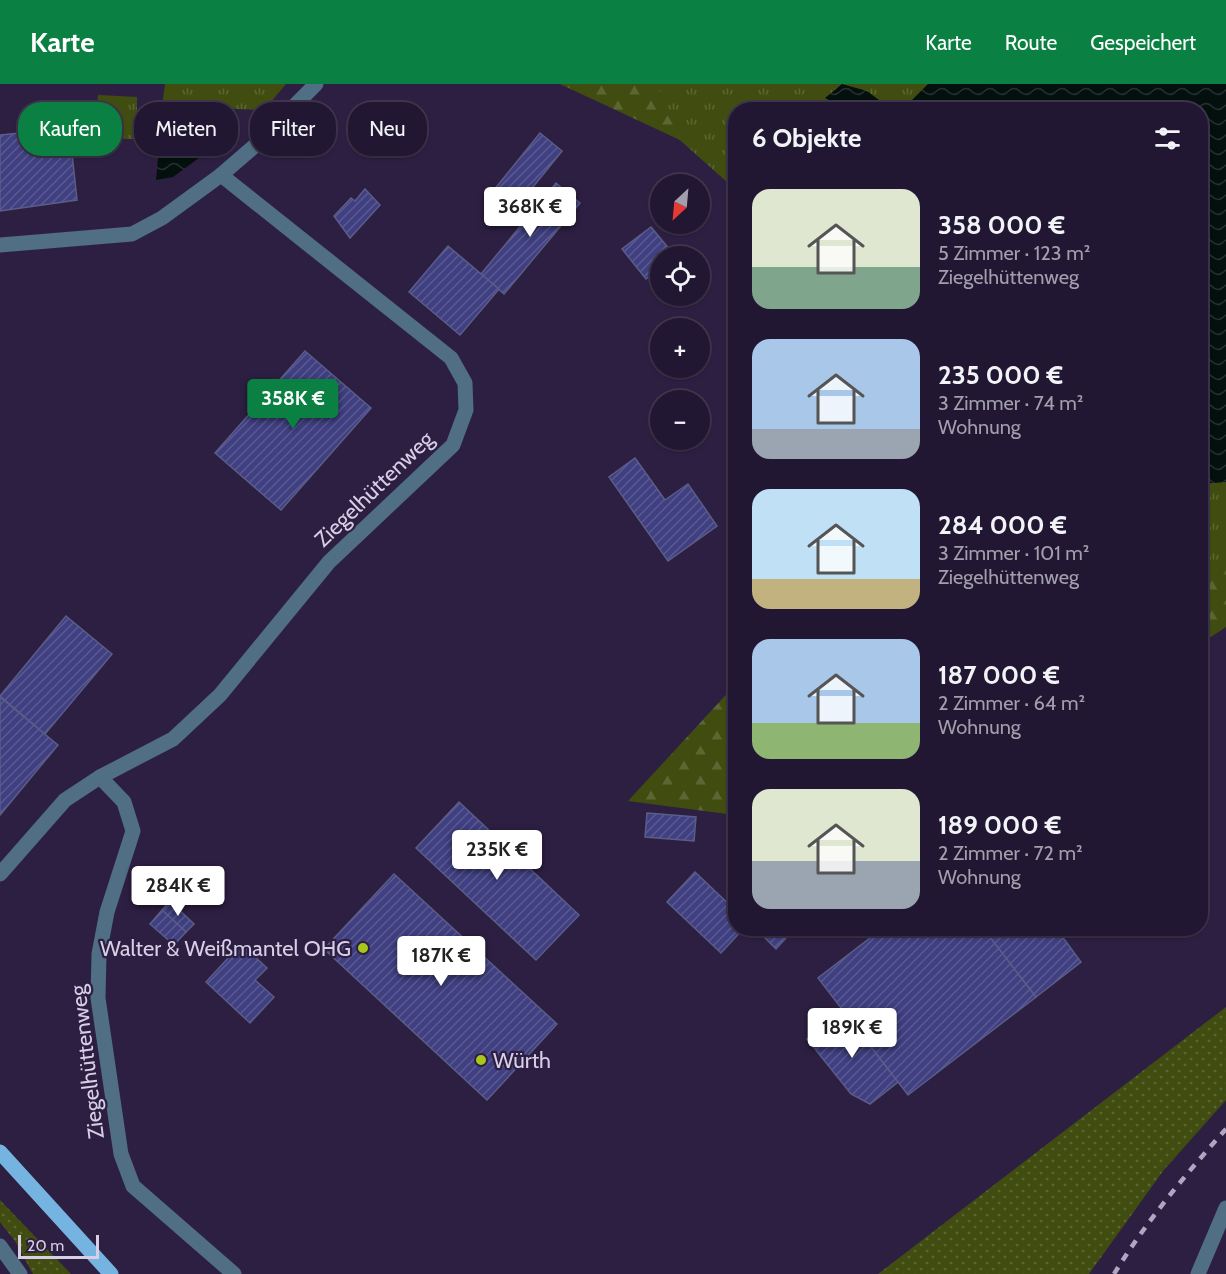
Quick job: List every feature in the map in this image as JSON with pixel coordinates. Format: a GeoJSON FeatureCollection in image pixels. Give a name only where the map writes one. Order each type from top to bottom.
{"type":"FeatureCollection","features":[{"type":"Feature","properties":{"kind":"main road"},"geometry":{"type":"LineString","coordinates":[[0,1152],[111,1274]]}},
{"type":"Feature","properties":{"kind":"street"},"geometry":{"type":"LineString","coordinates":[[0,245],[132,234],[162,218],[220,175],[258,143],[316,84]]}},
{"type":"Feature","properties":{"kind":"street","name":"Ziegelhüttenweg"},"geometry":{"type":"LineString","coordinates":[[0,874],[65,800],[100,777],[173,739],[220,695],[329,562],[453,445],[466,410],[465,382],[451,358],[220,175]]}},
{"type":"Feature","properties":{"kind":"street","name":"Ziegelhüttenweg"},"geometry":{"type":"LineString","coordinates":[[100,777],[124,802],[133,831],[107,912],[99,954],[98,998],[121,1154],[133,1186],[234,1274]]}},
{"type":"Feature","properties":{"kind":"street"},"geometry":{"type":"LineString","coordinates":[[1198,1274],[1226,1208]]}},
{"type":"Feature","properties":{"kind":"street"},"geometry":{"type":"LineString","coordinates":[[0,1246],[20,1274]]}},
{"type":"Feature","properties":{"kind":"green space"},"geometry":{"type":"Polygon","coordinates":[[[165,84],[286,84],[271,102],[250,102],[250,109],[238,109],[238,102],[163,102],[165,84]]]}},
{"type":"Feature","properties":{"kind":"green space"},"geometry":{"type":"Polygon","coordinates":[[[560,84],[928,84],[794,102],[728,102],[728,183],[680,140],[560,84]]]}},
{"type":"Feature","properties":{"kind":"green space"},"geometry":{"type":"Polygon","coordinates":[[[657,84],[1226,84],[1226,568],[1208,569],[1208,102],[728,102],[728,183],[680,140],[657,84]]]}},
{"type":"Feature","properties":{"kind":"green space"},"geometry":{"type":"Polygon","coordinates":[[[98,95],[137,97],[137,102],[134,102],[134,139],[122,139],[122,102],[98,102],[98,95]]]}},
{"type":"Feature","properties":{"kind":"green space"},"geometry":{"type":"Polygon","coordinates":[[[1226,482],[1226,627],[1208,639],[1208,483],[1226,482]]]}},
{"type":"Feature","properties":{"kind":"green space"},"geometry":{"type":"Polygon","coordinates":[[[728,693],[728,814],[628,801],[728,693]]]}},
{"type":"Feature","properties":{"kind":"green space"},"geometry":{"type":"Polygon","coordinates":[[[1226,1007],[1226,1100],[1163,1171],[1089,1274],[878,1274],[1226,1007]]]}},
{"type":"Feature","properties":{"kind":"green space"},"geometry":{"type":"Polygon","coordinates":[[[0,1200],[71,1274],[33,1274],[15,1241],[0,1222],[0,1200]]]}},
{"type":"Feature","properties":{"kind":"water"},"geometry":{"type":"Polygon","coordinates":[[[842,84],[867,91],[882,102],[833,102],[825,98],[842,84]]]}},
{"type":"Feature","properties":{"kind":"water"},"geometry":{"type":"Polygon","coordinates":[[[928,84],[1226,84],[1226,482],[1208,483],[1208,102],[910,102],[928,84]]]}},
{"type":"Feature","properties":{"kind":"water"},"geometry":{"type":"Polygon","coordinates":[[[158,156],[202,156],[173,177],[156,180],[158,156]]]}},
{"type":"Feature","properties":{"kind":"building"},"geometry":{"type":"Polygon","coordinates":[[[18,133],[18,156],[72,156],[77,200],[0,211],[0,135],[18,133]]]}},
{"type":"Feature","properties":{"kind":"building"},"geometry":{"type":"Polygon","coordinates":[[[540,133],[562,151],[516,208],[494,190],[540,133]]]}},
{"type":"Feature","properties":{"kind":"building"},"geometry":{"type":"Polygon","coordinates":[[[556,183],[580,203],[504,294],[481,274],[556,183]]]}},
{"type":"Feature","properties":{"kind":"building"},"geometry":{"type":"Polygon","coordinates":[[[365,189],[380,205],[350,238],[334,216],[351,198],[355,201],[365,189]]]}},
{"type":"Feature","properties":{"kind":"building"},"geometry":{"type":"Polygon","coordinates":[[[650,228],[650,234],[657,234],[667,246],[650,246],[650,276],[646,279],[622,249],[650,228]]]}},
{"type":"Feature","properties":{"kind":"building"},"geometry":{"type":"Polygon","coordinates":[[[448,246],[499,289],[460,335],[409,292],[448,246]]]}},
{"type":"Feature","properties":{"kind":"building"},"geometry":{"type":"Polygon","coordinates":[[[305,351],[371,408],[281,510],[215,453],[305,351]]]}},
{"type":"Feature","properties":{"kind":"building"},"geometry":{"type":"Polygon","coordinates":[[[635,458],[665,500],[688,484],[717,526],[668,561],[609,477],[635,458]]]}},
{"type":"Feature","properties":{"kind":"building"},"geometry":{"type":"Polygon","coordinates":[[[66,616],[112,654],[45,734],[0,696],[66,616]]]}},
{"type":"Feature","properties":{"kind":"building"},"geometry":{"type":"Polygon","coordinates":[[[0,697],[58,745],[0,815],[0,697]]]}},
{"type":"Feature","properties":{"kind":"building"},"geometry":{"type":"Polygon","coordinates":[[[459,802],[579,915],[536,960],[416,848],[459,802]]]}},
{"type":"Feature","properties":{"kind":"building"},"geometry":{"type":"Polygon","coordinates":[[[647,813],[696,817],[694,841],[645,837],[647,813]]]}},
{"type":"Feature","properties":{"kind":"building"},"geometry":{"type":"Polygon","coordinates":[[[695,872],[728,903],[728,936],[737,936],[721,953],[667,902],[695,872]]]}},
{"type":"Feature","properties":{"kind":"building"},"geometry":{"type":"Polygon","coordinates":[[[394,874],[557,1024],[487,1100],[324,949],[394,874]]]}},
{"type":"Feature","properties":{"kind":"building"},"geometry":{"type":"Polygon","coordinates":[[[170,901],[194,924],[186,932],[162,910],[170,901]]]}},
{"type":"Feature","properties":{"kind":"building"},"geometry":{"type":"Polygon","coordinates":[[[162,910],[186,932],[174,945],[150,924],[162,910]]]}},
{"type":"Feature","properties":{"kind":"building"},"geometry":{"type":"Polygon","coordinates":[[[763,936],[788,936],[776,949],[763,936]]]}},
{"type":"Feature","properties":{"kind":"building"},"geometry":{"type":"Polygon","coordinates":[[[873,936],[989,936],[1036,997],[908,1095],[818,978],[873,936]]]}},
{"type":"Feature","properties":{"kind":"building"},"geometry":{"type":"Polygon","coordinates":[[[989,936],[1062,936],[1081,962],[1036,997],[989,936]]]}},
{"type":"Feature","properties":{"kind":"building"},"geometry":{"type":"Polygon","coordinates":[[[241,944],[267,968],[255,980],[274,997],[250,1023],[206,982],[241,944]]]}},
{"type":"Feature","properties":{"kind":"building"},"geometry":{"type":"Polygon","coordinates":[[[843,1011],[898,1082],[870,1104],[851,1094],[807,1039],[843,1011]]]}},
{"type":"Feature","properties":{"kind":"railway"},"geometry":{"type":"LineString","coordinates":[[1114,1274],[1167,1199],[1226,1129]]}},
{"type":"Feature","properties":{"kind":"place","name":"Walter & Weißmantel OHG"},"geometry":{"type":"Point","coordinates":[363,948]}},
{"type":"Feature","properties":{"kind":"place","name":"Würth"},"geometry":{"type":"Point","coordinates":[481,1060]}}]}
